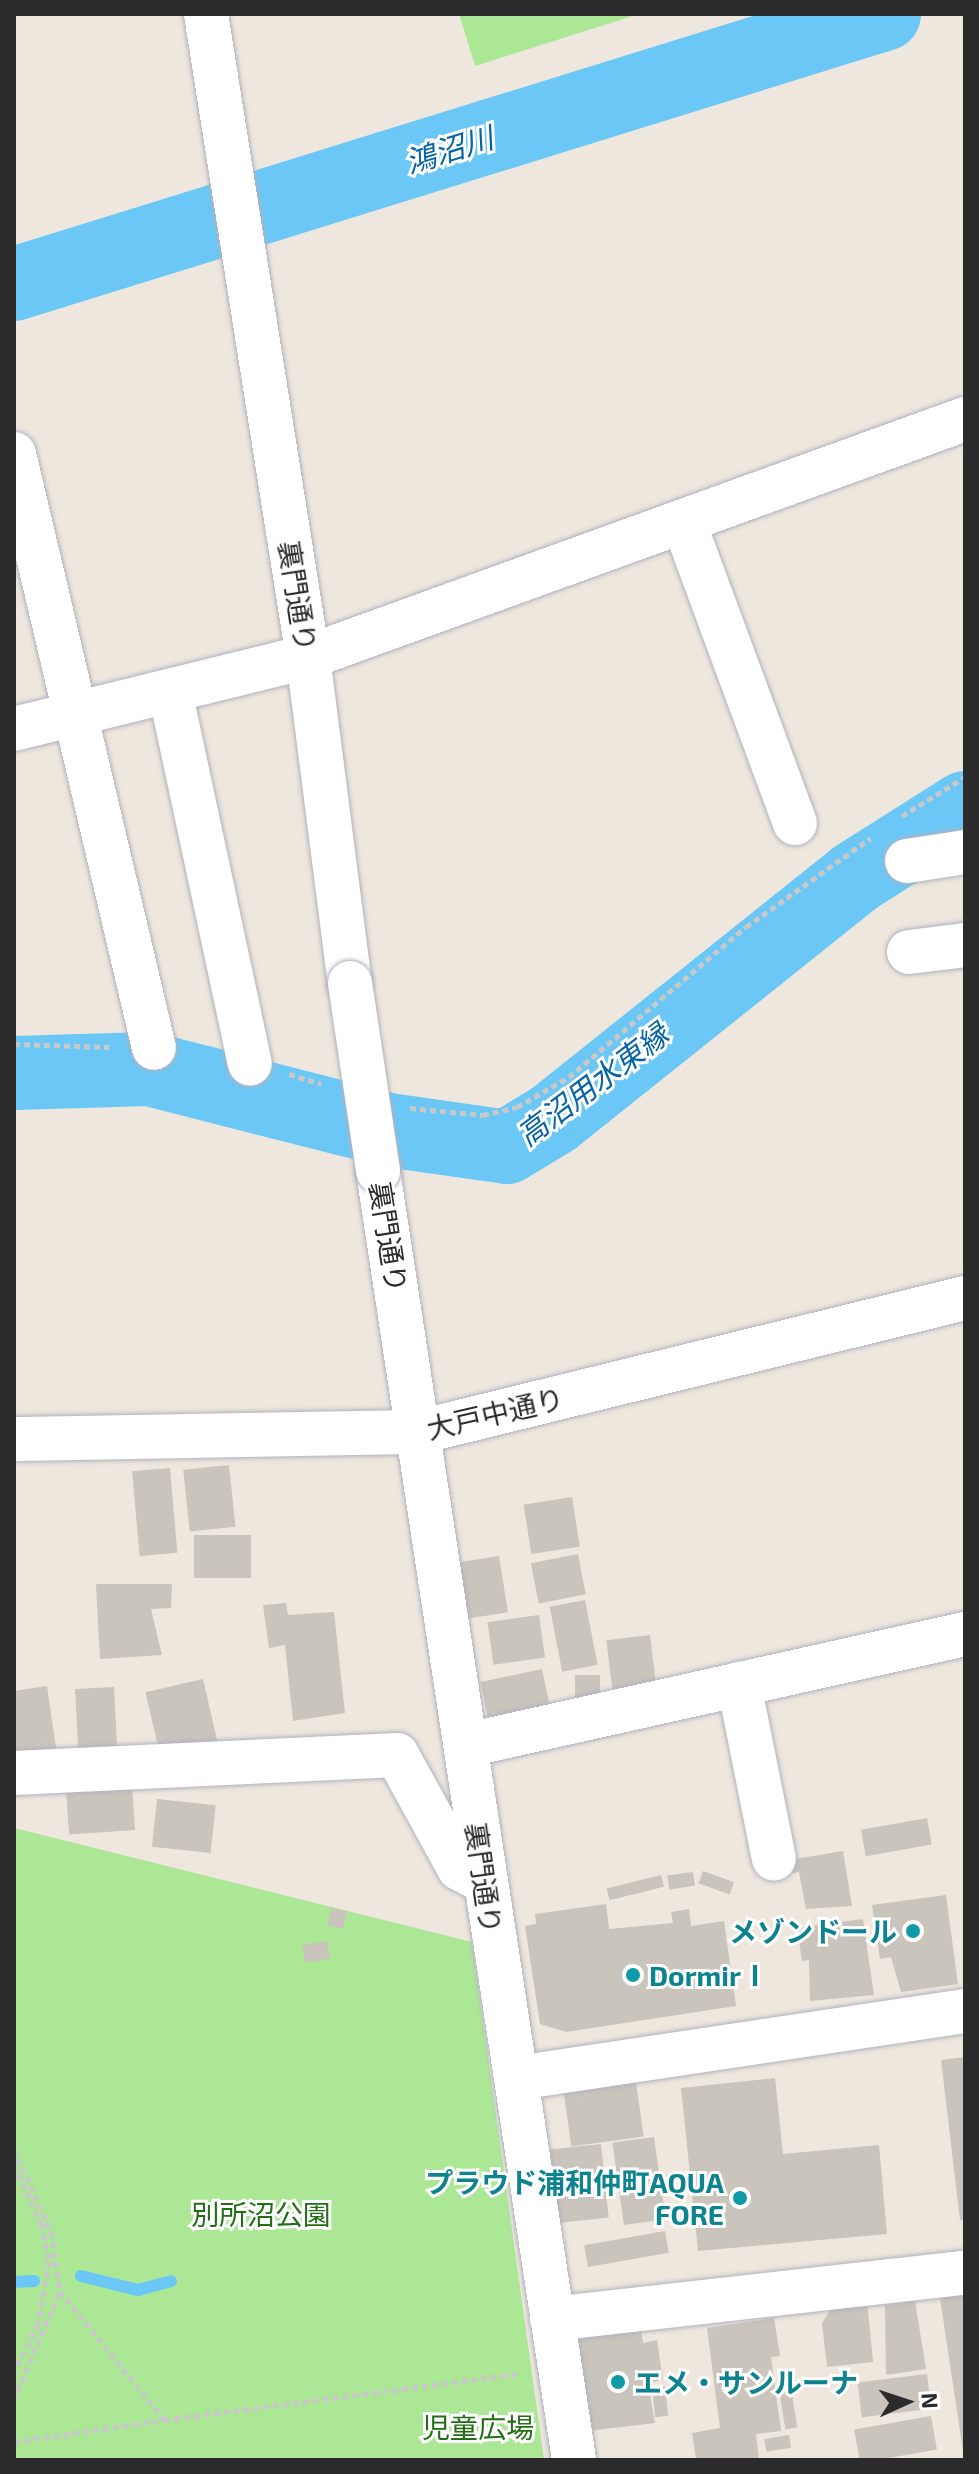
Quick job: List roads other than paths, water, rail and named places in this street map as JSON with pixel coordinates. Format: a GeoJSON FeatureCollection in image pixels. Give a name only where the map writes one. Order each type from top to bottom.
{"type":"FeatureCollection","features":[{"type":"Feature","properties":{"kind":"street","name":"裏門通り"},"geometry":{"type":"LineString","coordinates":[[206,14],[308,657],[350,983],[467,1745],[483,1881],[517,2078],[574,2460]]}},
{"type":"Feature","properties":{"kind":"street"},"geometry":{"type":"LineString","coordinates":[[14,729],[308,657],[965,419]]}},
{"type":"Feature","properties":{"kind":"street"},"geometry":{"type":"LineString","coordinates":[[14,454],[70,715],[154,1048]]}},
{"type":"Feature","properties":{"kind":"street"},"geometry":{"type":"LineString","coordinates":[[684,523],[795,823]]}},
{"type":"Feature","properties":{"kind":"street"},"geometry":{"type":"LineString","coordinates":[[170,691],[250,1063]]}},
{"type":"Feature","properties":{"kind":"street"},"geometry":{"type":"LineString","coordinates":[[894,838],[965,852]]}},
{"type":"Feature","properties":{"kind":"street"},"geometry":{"type":"LineString","coordinates":[[909,952],[965,945]]}},
{"type":"Feature","properties":{"kind":"street","name":"大戸中通り"},"geometry":{"type":"LineString","coordinates":[[14,1439],[419,1432],[965,1298]]}},
{"type":"Feature","properties":{"kind":"street"},"geometry":{"type":"LineString","coordinates":[[467,1745],[965,1634]]}},
{"type":"Feature","properties":{"kind":"street"},"geometry":{"type":"LineString","coordinates":[[739,1684],[774,1859]]}},
{"type":"Feature","properties":{"kind":"street"},"geometry":{"type":"LineString","coordinates":[[14,1773],[397,1755],[459,1868],[483,1881]]}},
{"type":"Feature","properties":{"kind":"street"},"geometry":{"type":"LineString","coordinates":[[517,2078],[965,2011]]}},
{"type":"Feature","properties":{"kind":"street"},"geometry":{"type":"LineString","coordinates":[[552,2319],[965,2273]]}},
{"type":"Feature","properties":{"kind":"waterway","name":"鴻沼川"},"geometry":{"type":"LineString","coordinates":[[14,284],[884,14]]}},
{"type":"Feature","properties":{"kind":"waterway","name":"高沼用水東縁"},"geometry":{"type":"LineString","coordinates":[[14,1073],[149,1069],[388,1130],[507,1147],[553,1119],[856,877],[965,808]]}},
{"type":"Feature","properties":{"kind":"waterway"},"geometry":{"type":"LineString","coordinates":[[81,2276],[138,2290],[171,2281]]}},
{"type":"Feature","properties":{"kind":"waterway"},"geometry":{"type":"LineString","coordinates":[[14,2282],[34,2281]]}},
{"type":"Feature","properties":{"kind":"place","name":"メゾンドール"},"geometry":{"type":"Point","coordinates":[913,1931]}},
{"type":"Feature","properties":{"kind":"place","name":"DormirⅠ"},"geometry":{"type":"Point","coordinates":[633,1975]}},
{"type":"Feature","properties":{"kind":"place","name":"プラウド浦和仲町AQUA FORE"},"geometry":{"type":"Point","coordinates":[740,2198]}},
{"type":"Feature","properties":{"kind":"place","name":"エメ・サンルーナ"},"geometry":{"type":"Point","coordinates":[618,2382]}},
{"type":"Feature","properties":{"kind":"park label","name":"別所沼公園"},"geometry":{"type":"Point","coordinates":[261,2214]}},
{"type":"Feature","properties":{"kind":"park label","name":"児童広場"},"geometry":{"type":"Point","coordinates":[478,2427]}}]}
